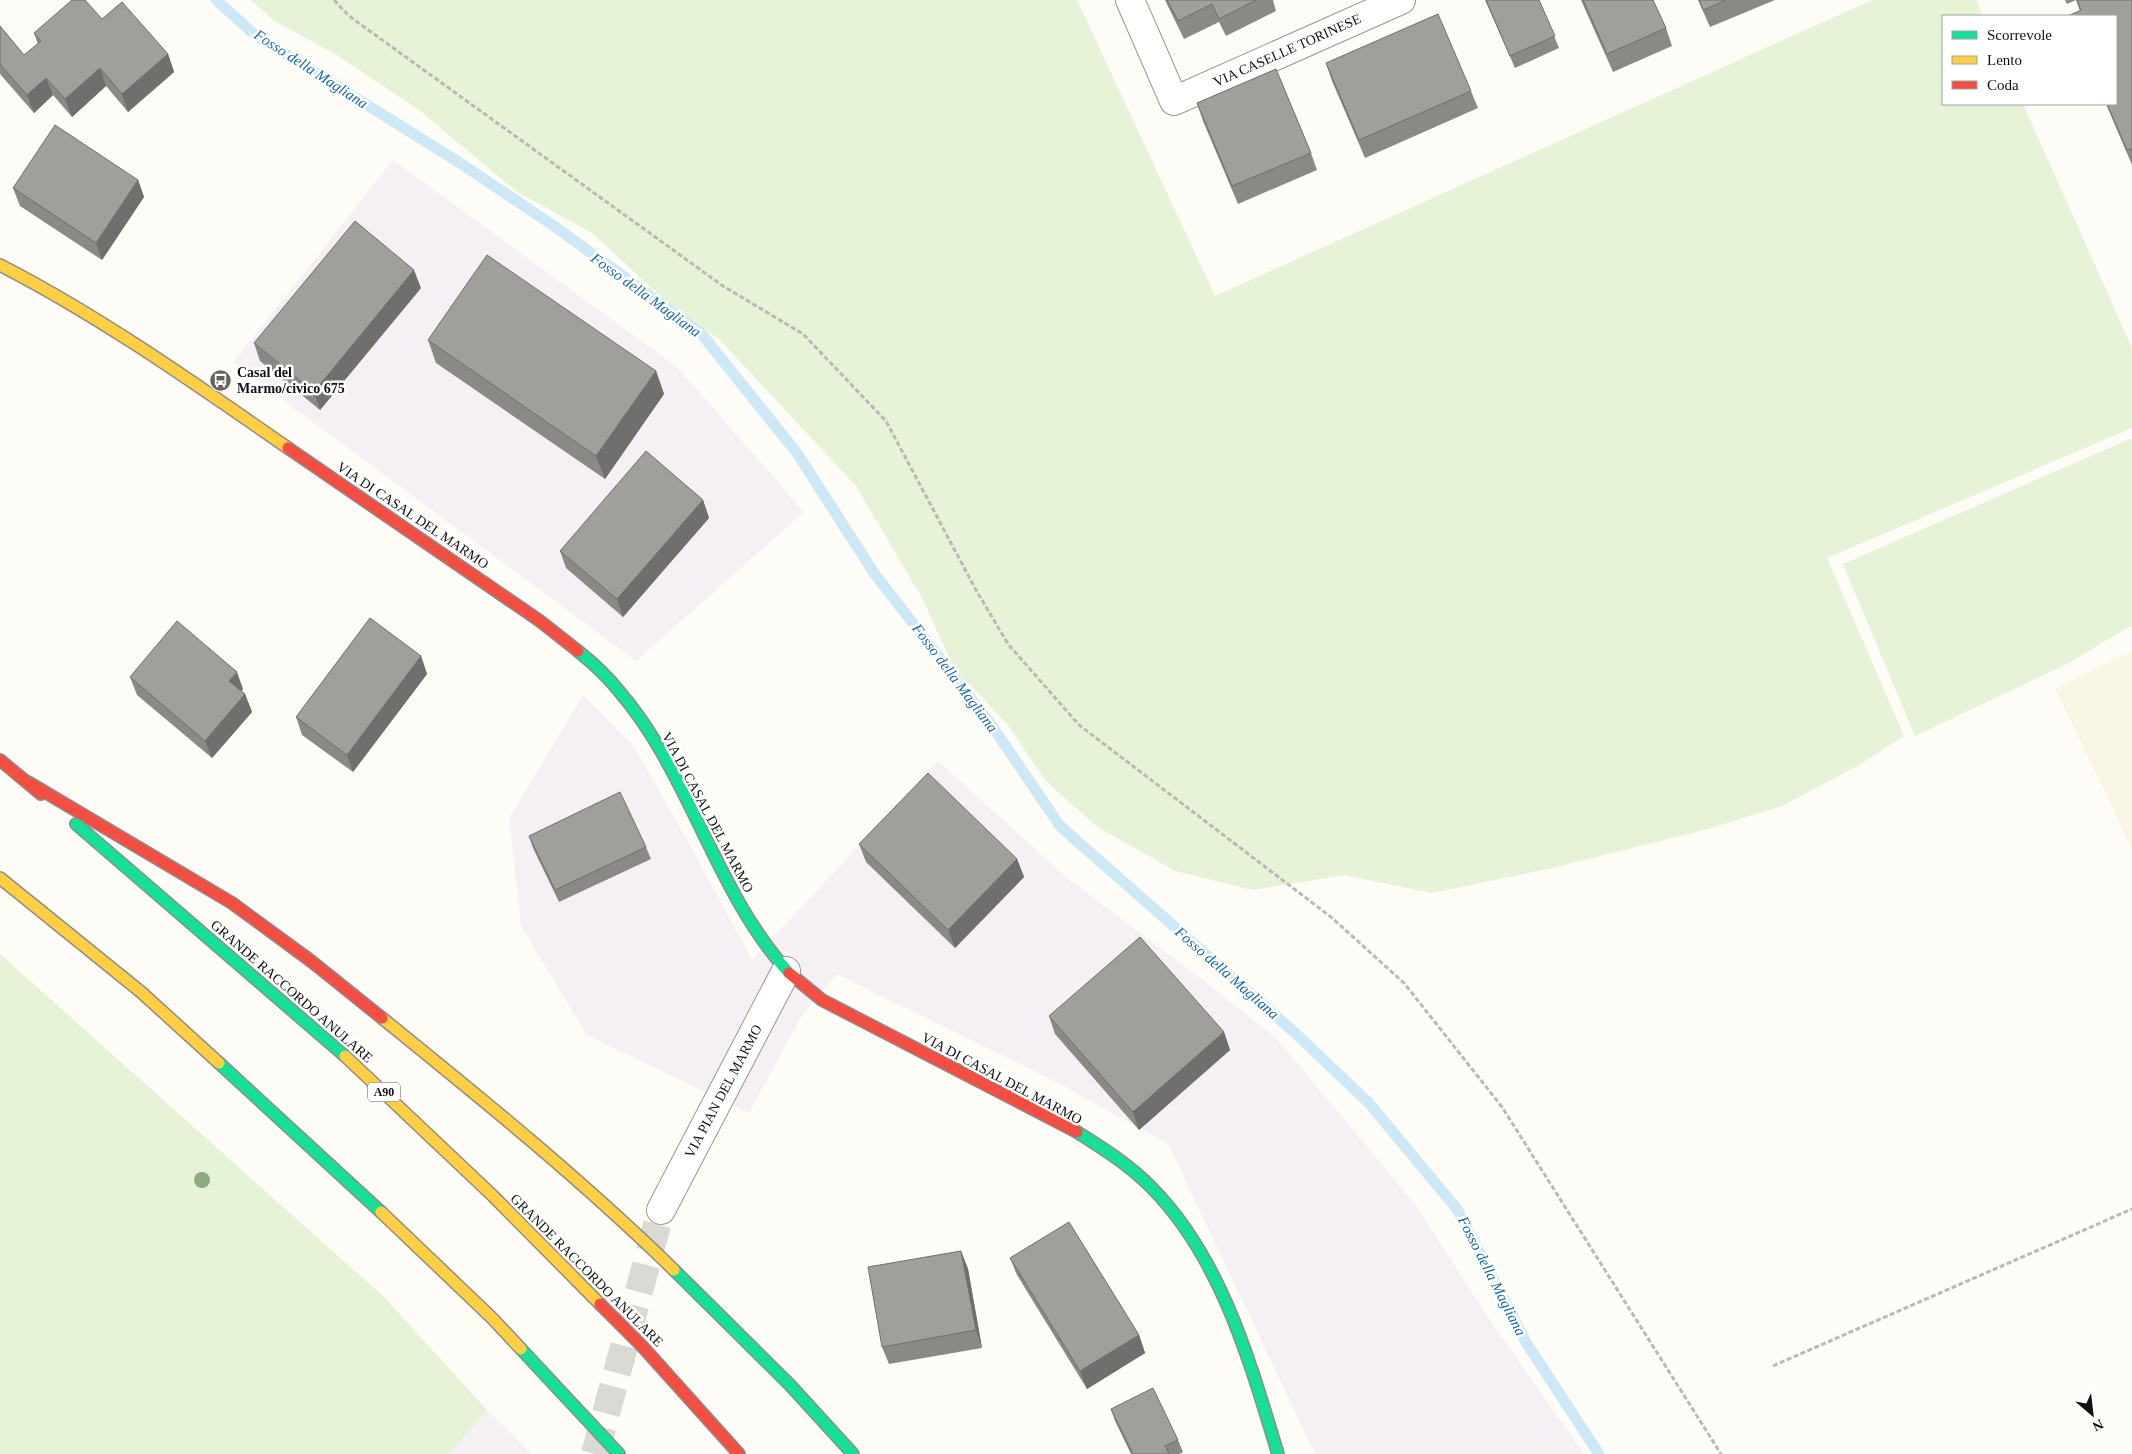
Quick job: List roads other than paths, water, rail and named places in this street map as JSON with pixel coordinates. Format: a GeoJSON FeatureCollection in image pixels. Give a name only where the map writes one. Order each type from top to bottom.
{"type":"FeatureCollection","features":[{"type":"Feature","properties":{"kind":"main road","name":"VIA DI CASAL DEL MARMO"},"geometry":{"type":"LineString","coordinates":[[0,265],[35,283],[157,358],[540,621],[599,670],[616,687],[642,723],[749,920],[762,942],[786,972],[801,986],[822,1000],[1059,1122],[1134,1172],[1173,1212],[1214,1278],[1244,1348],[1278,1454]]}},
{"type":"Feature","properties":{"kind":"main road","name":"GRANDE RACCORDO ANULARE"},"geometry":{"type":"LineString","coordinates":[[0,760],[28,782],[355,1064],[493,1196],[642,1346],[739,1454]]}},
{"type":"Feature","properties":{"kind":"main road"},"geometry":{"type":"LineString","coordinates":[[28,782],[232,903],[311,960],[479,1096],[635,1232],[790,1386],[853,1454]]}},
{"type":"Feature","properties":{"kind":"main road"},"geometry":{"type":"LineString","coordinates":[[0,878],[141,992],[305,1140],[492,1318],[619,1454]]}},
{"type":"Feature","properties":{"kind":"street","name":"VIA CASELLE TORINESE"},"geometry":{"type":"LineString","coordinates":[[1130,0],[1174,100],[1401,0]]}},
{"type":"Feature","properties":{"kind":"street","name":"VIA PIAN DEL MARMO"},"geometry":{"type":"LineString","coordinates":[[661,1210],[786,972]]}},
{"type":"Feature","properties":{"kind":"waterway","name":"Fosso della Magliana"},"geometry":{"type":"LineString","coordinates":[[216,0],[255,35],[460,163],[554,226],[700,332],[797,453],[874,573],[990,723],[1060,826],[1293,1031],[1369,1103],[1457,1209],[1527,1344],[1599,1454]]}},
{"type":"Feature","properties":{"kind":"tunnel"},"geometry":{"type":"LineString","coordinates":[[595,1454],[661,1210]]}},
{"type":"Feature","properties":{"kind":"place","name":"Casal del Marmo/civico 675"},"geometry":{"type":"Point","coordinates":[221,380]}}]}
